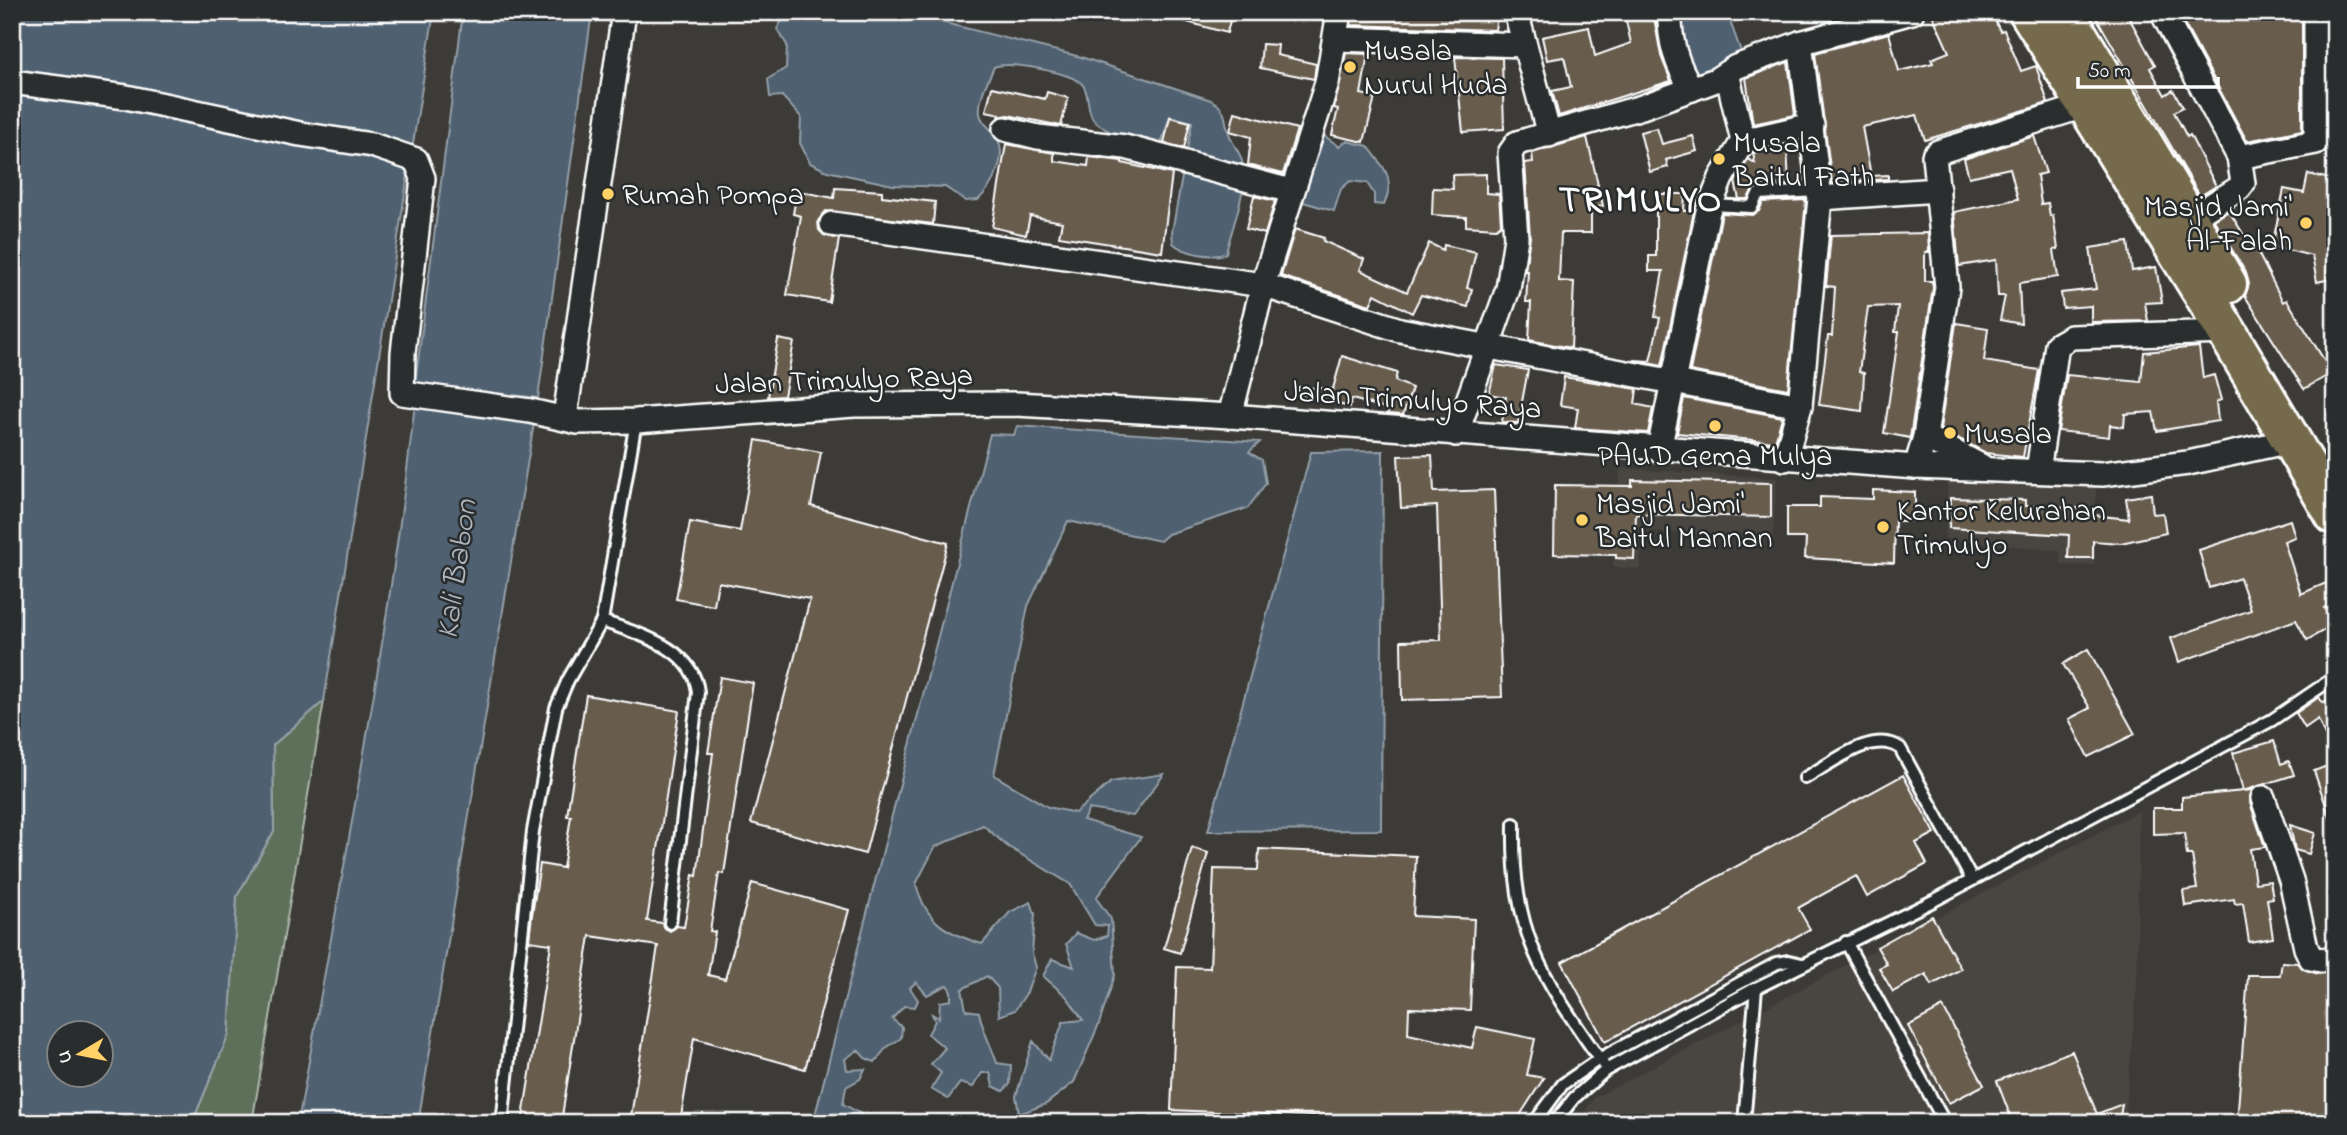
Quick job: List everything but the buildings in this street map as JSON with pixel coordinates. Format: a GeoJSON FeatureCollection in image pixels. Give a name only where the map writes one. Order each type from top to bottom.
{"type":"FeatureCollection","features":[{"type":"Feature","properties":{"kind":"highway"},"geometry":{"type":"LineString","coordinates":[[2029,12],[2084,106],[2227,332],[2335,515]]}},
{"type":"Feature","properties":{"kind":"highway"},"geometry":{"type":"LineString","coordinates":[[2064,12],[2335,463]]}},
{"type":"Feature","properties":{"kind":"street"},"geometry":{"type":"LineString","coordinates":[[565,417],[624,12]]}},
{"type":"Feature","properties":{"kind":"street"},"geometry":{"type":"LineString","coordinates":[[1230,416],[1263,285],[1327,83],[1339,12]]}},
{"type":"Feature","properties":{"kind":"street"},"geometry":{"type":"LineString","coordinates":[[1516,12],[1549,135]]}},
{"type":"Feature","properties":{"kind":"street"},"geometry":{"type":"LineString","coordinates":[[1670,12],[1669,33],[1673,50],[1692,89]]}},
{"type":"Feature","properties":{"kind":"street"},"geometry":{"type":"LineString","coordinates":[[1456,434],[1508,289],[1516,238],[1510,153],[1517,142],[1549,135],[1692,89],[1800,43],[1912,12]]}},
{"type":"Feature","properties":{"kind":"street"},"geometry":{"type":"LineString","coordinates":[[2162,12],[2239,158],[2243,183],[2232,193],[2188,220]]}},
{"type":"Feature","properties":{"kind":"street"},"geometry":{"type":"LineString","coordinates":[[2239,158],[2316,142],[2316,12]]}},
{"type":"Feature","properties":{"kind":"street"},"geometry":{"type":"LineString","coordinates":[[1336,39],[1524,45]]}},
{"type":"Feature","properties":{"kind":"street"},"geometry":{"type":"LineString","coordinates":[[1785,458],[1800,406],[1820,195],[1800,43]]}},
{"type":"Feature","properties":{"kind":"street"},"geometry":{"type":"LineString","coordinates":[[1659,450],[1710,205],[1721,178],[1742,141],[1727,73]]}},
{"type":"Feature","properties":{"kind":"street","name":"Jalan Trimulyo Raya"},"geometry":{"type":"LineString","coordinates":[[12,82],[164,104],[300,134],[372,145],[416,160],[423,178],[403,353],[402,393],[530,411],[578,422],[636,421],[854,405],[1016,404],[1230,416],[1659,450],[1916,467],[2102,474],[2188,463],[2290,441]]}},
{"type":"Feature","properties":{"kind":"street"},"geometry":{"type":"LineString","coordinates":[[1916,467],[1925,437],[1947,287],[1934,160],[1938,152],[2084,106]]}},
{"type":"Feature","properties":{"kind":"street"},"geometry":{"type":"LineString","coordinates":[[1742,141],[1812,125]]}},
{"type":"Feature","properties":{"kind":"street"},"geometry":{"type":"LineString","coordinates":[[1005,129],[1038,137],[1125,147],[1292,191]]}},
{"type":"Feature","properties":{"kind":"street"},"geometry":{"type":"LineString","coordinates":[[1820,195],[1938,190]]}},
{"type":"Feature","properties":{"kind":"street"},"geometry":{"type":"LineString","coordinates":[[832,224],[1263,285],[1400,330],[1800,406]]}},
{"type":"Feature","properties":{"kind":"street"},"geometry":{"type":"LineString","coordinates":[[2038,471],[2057,345],[2060,340],[2071,337],[2227,332]]}},
{"type":"Feature","properties":{"kind":"street"},"geometry":{"type":"LineString","coordinates":[[1925,437],[1987,470]]}},
{"type":"Feature","properties":{"kind":"street"},"geometry":{"type":"LineString","coordinates":[[2263,798],[2291,880],[2306,948],[2311,958],[2322,961],[2335,958]]}},
{"type":"Feature","properties":{"kind":"lane"},"geometry":{"type":"LineString","coordinates":[[1710,205],[1752,207],[1758,194],[1820,195]]}},
{"type":"Feature","properties":{"kind":"lane"},"geometry":{"type":"LineString","coordinates":[[503,1115],[533,831],[556,708],[568,680],[602,621],[636,421]]}},
{"type":"Feature","properties":{"kind":"lane"},"geometry":{"type":"LineString","coordinates":[[602,621],[652,639],[693,668],[697,680],[698,692],[670,923]]}},
{"type":"Feature","properties":{"kind":"lane"},"geometry":{"type":"LineString","coordinates":[[1554,1123],[1574,1098],[1606,1070],[1756,988],[1972,880],[2272,720],[2334,679]]}},
{"type":"Feature","properties":{"kind":"lane"},"geometry":{"type":"LineString","coordinates":[[1805,778],[1875,741],[1888,740],[1900,748],[1972,880]]}},
{"type":"Feature","properties":{"kind":"lane"},"geometry":{"type":"LineString","coordinates":[[1514,824],[1513,860],[1519,911],[1530,947],[1541,970],[1606,1070]]}},
{"type":"Feature","properties":{"kind":"lane"},"geometry":{"type":"LineString","coordinates":[[1846,942],[1945,1123]]}},
{"type":"Feature","properties":{"kind":"lane"},"geometry":{"type":"LineString","coordinates":[[1534,1123],[1563,1084],[1599,1059],[1777,963],[1789,961],[1802,964]]}},
{"type":"Feature","properties":{"kind":"lane"},"geometry":{"type":"LineString","coordinates":[[1744,1123],[1756,988]]}},
{"type":"Feature","properties":{"kind":"shaded area"},"geometry":{"type":"Polygon","coordinates":[[[1620,468],[1777,478],[1773,540],[1643,531],[1640,569],[1613,567],[1620,468]]]}},
{"type":"Feature","properties":{"kind":"shaded area"},"geometry":{"type":"Polygon","coordinates":[[[1948,478],[2096,482],[2095,565],[2061,565],[2060,551],[1945,539],[1948,478]]]}},
{"type":"Feature","properties":{"kind":"shaded area"},"geometry":{"type":"Polygon","coordinates":[[[2139,811],[2137,987],[2125,1123],[1577,1123],[1594,1098],[2139,811]]]}},
{"type":"Feature","properties":{"kind":"green space"},"geometry":{"type":"Polygon","coordinates":[[[324,701],[252,1123],[192,1123],[229,1034],[237,896],[274,831],[273,745],[324,701]]]}},
{"type":"Feature","properties":{"kind":"water"},"geometry":{"type":"Polygon","coordinates":[[[12,12],[434,12],[324,701],[273,745],[274,831],[237,896],[229,1034],[192,1123],[12,1123],[12,12]]]}},
{"type":"Feature","properties":{"kind":"water"},"geometry":{"type":"Polygon","coordinates":[[[463,12],[592,12],[538,398],[415,384],[463,12]]]}},
{"type":"Feature","properties":{"kind":"water"},"geometry":{"type":"Polygon","coordinates":[[[787,12],[877,12],[921,17],[1081,57],[1211,100],[1223,112],[1244,172],[1242,195],[1226,253],[1198,254],[1173,243],[1172,232],[1192,122],[1170,116],[1161,144],[1146,144],[1126,138],[1106,129],[1093,119],[1082,84],[1065,75],[1039,69],[1012,65],[994,67],[986,84],[980,114],[994,133],[1001,152],[994,179],[978,200],[966,201],[945,187],[893,185],[827,171],[810,163],[800,143],[801,117],[782,96],[770,97],[768,79],[786,68],[787,45],[777,29],[787,12]]]}},
{"type":"Feature","properties":{"kind":"water"},"geometry":{"type":"Polygon","coordinates":[[[1677,12],[1749,12],[1730,21],[1744,60],[1697,77],[1685,64],[1677,12]]]}},
{"type":"Feature","properties":{"kind":"water"},"geometry":{"type":"Polygon","coordinates":[[[1317,131],[1339,146],[1346,141],[1368,146],[1383,167],[1388,180],[1384,205],[1374,204],[1374,194],[1367,183],[1350,181],[1341,189],[1334,211],[1293,199],[1317,131]]]}},
{"type":"Feature","properties":{"kind":"water","name":"Kali Babon"},"geometry":{"type":"Polygon","coordinates":[[[415,403],[535,417],[418,1123],[298,1123],[377,674],[415,403]]]}},
{"type":"Feature","properties":{"kind":"water"},"geometry":{"type":"Polygon","coordinates":[[[1017,426],[1260,442],[1249,452],[1262,460],[1266,483],[1248,508],[1168,534],[1160,541],[1068,521],[1028,606],[994,775],[1048,807],[1075,813],[1111,782],[1164,774],[1133,816],[1089,809],[1083,820],[1141,837],[1096,898],[1111,919],[1115,975],[1099,1024],[1074,1082],[1046,1104],[1019,1114],[1016,1096],[1033,1041],[1049,1060],[1063,1022],[1083,1020],[1067,997],[1043,976],[1052,959],[1074,967],[1066,944],[1076,933],[1094,940],[1107,936],[1108,926],[1095,925],[1070,884],[1007,846],[983,825],[935,847],[916,884],[925,908],[939,924],[982,944],[1010,912],[1031,902],[1035,914],[1032,953],[1036,967],[1027,992],[1015,1010],[999,1016],[998,988],[987,976],[962,989],[966,1010],[979,1012],[997,1063],[1011,1065],[1010,1084],[1003,1091],[993,1086],[990,1073],[982,1073],[973,1087],[960,1083],[948,1099],[931,1089],[941,1073],[931,1064],[945,1048],[928,1034],[935,1021],[932,1014],[939,1018],[940,1002],[951,1000],[951,991],[947,985],[927,995],[916,982],[910,988],[918,1000],[915,1007],[904,1006],[892,1019],[902,1027],[901,1038],[886,1048],[875,1062],[865,1058],[858,1050],[845,1059],[847,1070],[865,1069],[860,1079],[846,1087],[843,1104],[861,1114],[863,1121],[813,1123],[990,434],[1014,435],[1017,426]]]}},
{"type":"Feature","properties":{"kind":"water"},"geometry":{"type":"Polygon","coordinates":[[[1383,451],[1381,830],[1208,831],[1311,452],[1383,451]]]}},
{"type":"Feature","properties":{"kind":"place","name":"Musala Nurul Huda"},"geometry":{"type":"Point","coordinates":[1350,67]}},
{"type":"Feature","properties":{"kind":"place","name":"Musala Baitul Fath"},"geometry":{"type":"Point","coordinates":[1719,159]}},
{"type":"Feature","properties":{"kind":"place","name":"Rumah Pompa"},"geometry":{"type":"Point","coordinates":[608,194]}},
{"type":"Feature","properties":{"kind":"place","name":"Masjid Jami' Al-Falah"},"geometry":{"type":"Point","coordinates":[2306,223]}},
{"type":"Feature","properties":{"kind":"place","name":"PAUD Gema Mulya"},"geometry":{"type":"Point","coordinates":[1715,426]}},
{"type":"Feature","properties":{"kind":"place","name":"Musala"},"geometry":{"type":"Point","coordinates":[1950,433]}},
{"type":"Feature","properties":{"kind":"place","name":"Masjid Jami' Baitul Mannan"},"geometry":{"type":"Point","coordinates":[1582,520]}},
{"type":"Feature","properties":{"kind":"place","name":"Kantor Kelurahan Trimulyo"},"geometry":{"type":"Point","coordinates":[1883,527]}},
{"type":"Feature","properties":{"kind":"district","name":"TRIMULYO"},"geometry":{"type":"Point","coordinates":[1641,198]}}]}
